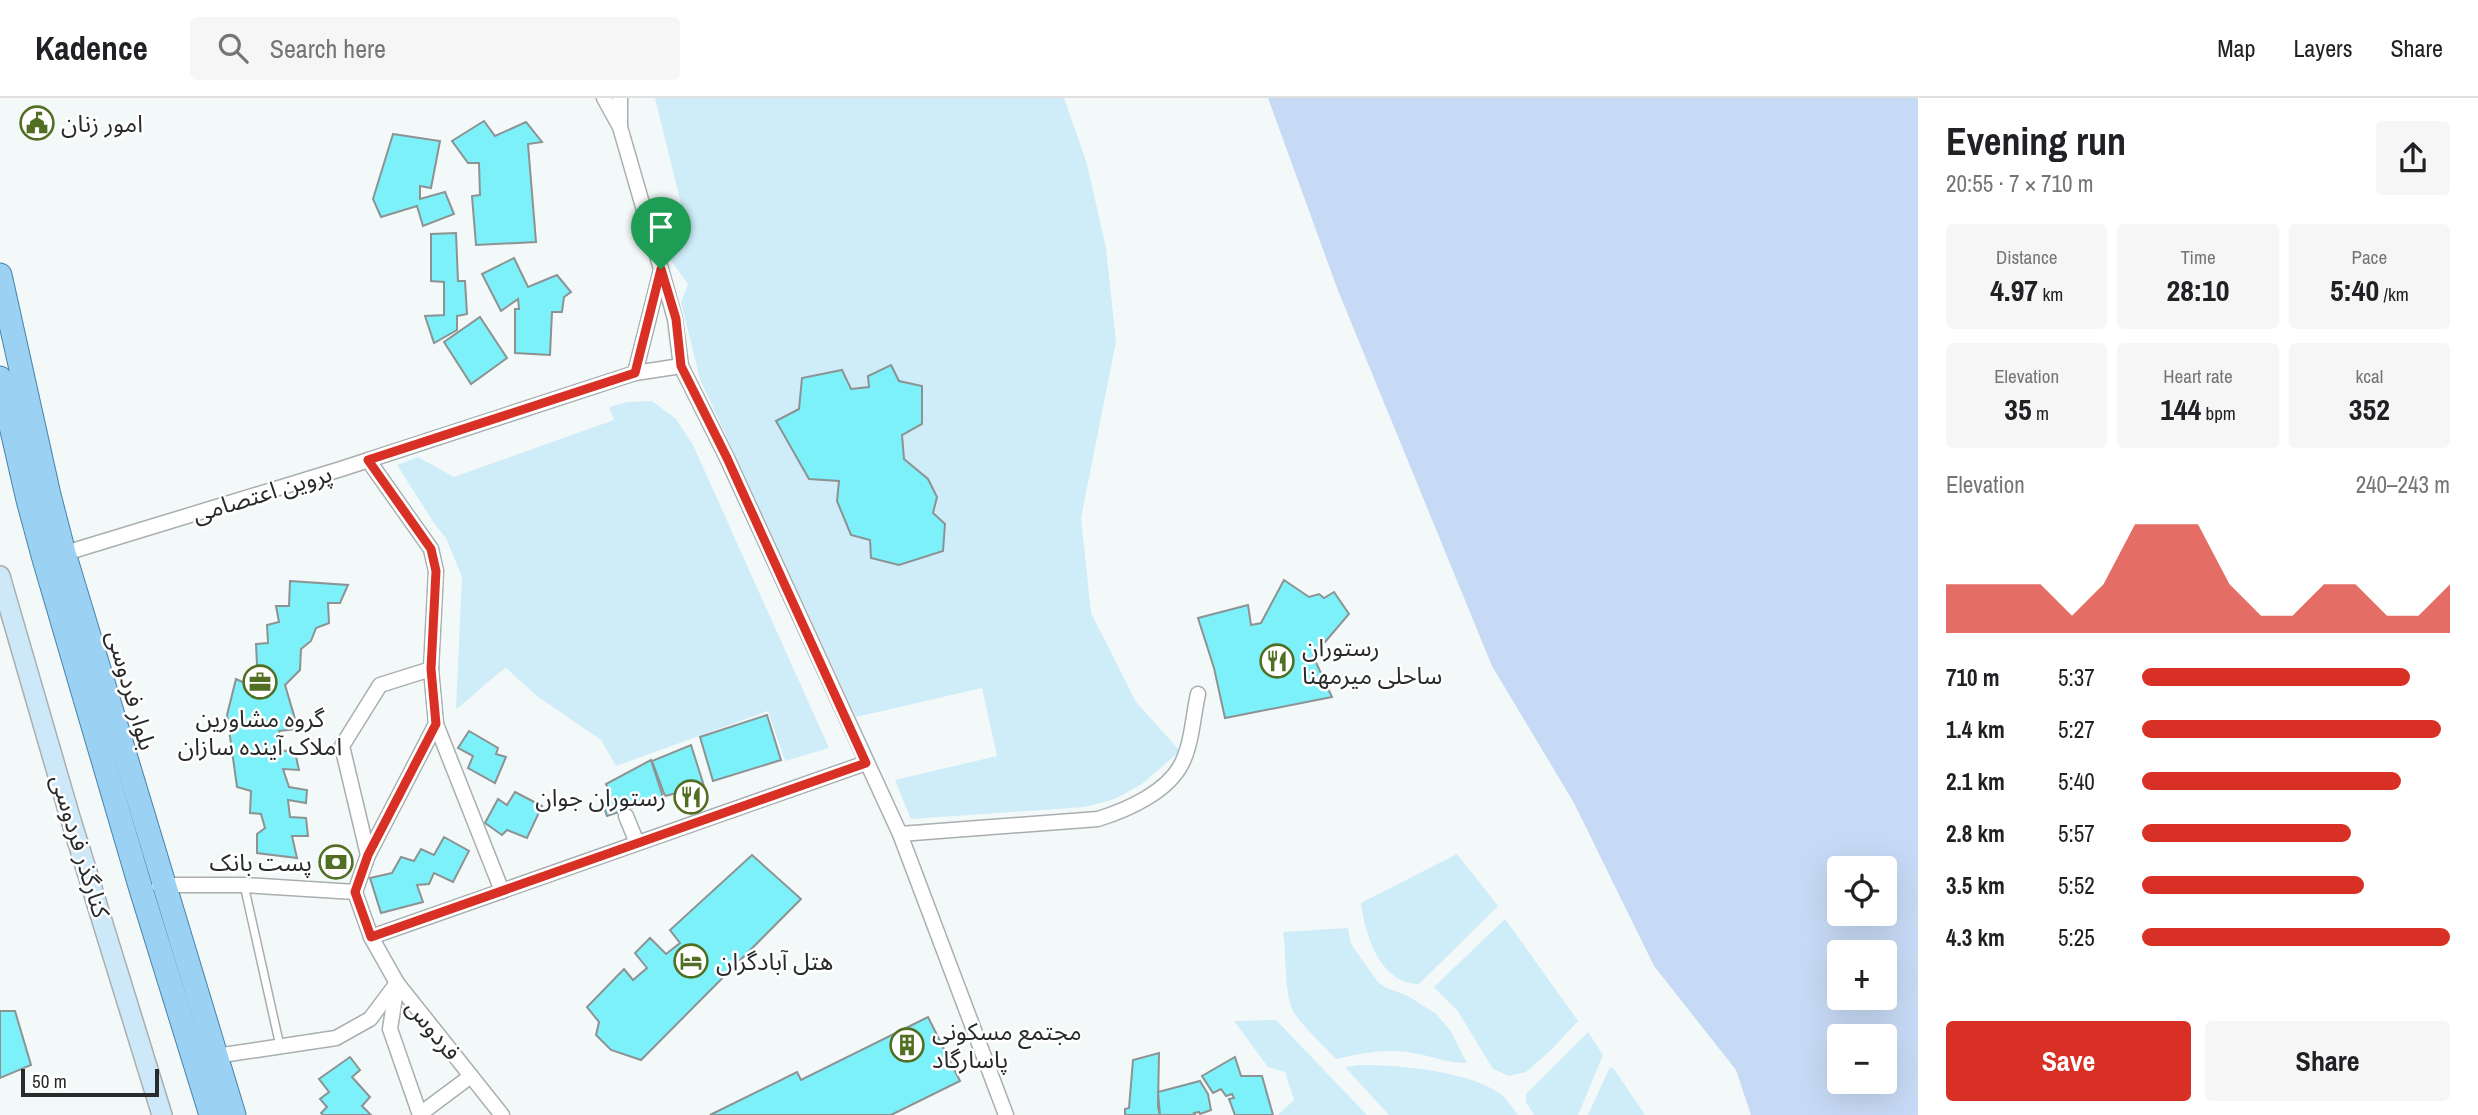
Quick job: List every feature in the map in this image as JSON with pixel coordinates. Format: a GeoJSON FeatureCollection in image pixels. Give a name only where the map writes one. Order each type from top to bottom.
{"type":"FeatureCollection","features":[{"type":"Feature","properties":{"kind":"main road","name":"بلوار فردوسی"},"geometry":{"type":"LineString","coordinates":[[0,275],[54,556],[151,885],[211,1115]]}},
{"type":"Feature","properties":{"kind":"main road","name":"بلوار فردوسی"},"geometry":{"type":"LineString","coordinates":[[0,378],[27,500],[54,556]]}},
{"type":"Feature","properties":{"kind":"main road","name":"بلوار فردوسی"},"geometry":{"type":"LineString","coordinates":[[151,885],[216,1056],[234,1115]]}},
{"type":"Feature","properties":{"kind":"street"},"geometry":{"type":"LineString","coordinates":[[604,98],[620,127],[676,319],[681,366],[727,458],[900,834],[1006,1115]]}},
{"type":"Feature","properties":{"kind":"street"},"geometry":{"type":"LineString","coordinates":[[620,98],[620,127]]}},
{"type":"Feature","properties":{"kind":"street"},"geometry":{"type":"LineString","coordinates":[[635,373],[661,269]]}},
{"type":"Feature","properties":{"kind":"street","name":"پروین اعتصامی"},"geometry":{"type":"LineString","coordinates":[[54,556],[368,460],[635,373],[681,366]]}},
{"type":"Feature","properties":{"kind":"street"},"geometry":{"type":"LineString","coordinates":[[368,460],[431,549],[436,571],[431,669],[436,724],[502,891]]}},
{"type":"Feature","properties":{"kind":"street","name":"کنارگذر فردوسی"},"geometry":{"type":"LineString","coordinates":[[2,589],[162,1115]]}},
{"type":"Feature","properties":{"kind":"street"},"geometry":{"type":"LineString","coordinates":[[368,855],[342,746],[380,685],[431,669]]}},
{"type":"Feature","properties":{"kind":"street"},"geometry":{"type":"LineString","coordinates":[[900,834],[1098,819],[1127,810],[1166,783],[1182,764],[1198,694]]}},
{"type":"Feature","properties":{"kind":"street"},"geometry":{"type":"LineString","coordinates":[[151,885],[244,885],[355,892],[368,855],[436,724]]}},
{"type":"Feature","properties":{"kind":"street"},"geometry":{"type":"LineString","coordinates":[[371,937],[866,763]]}},
{"type":"Feature","properties":{"kind":"street"},"geometry":{"type":"LineString","coordinates":[[626,816],[637,844]]}},
{"type":"Feature","properties":{"kind":"street","name":"فردوس"},"geometry":{"type":"LineString","coordinates":[[355,892],[371,937],[397,983],[502,1115]]}},
{"type":"Feature","properties":{"kind":"street"},"geometry":{"type":"LineString","coordinates":[[216,1056],[336,1038],[370,1019],[397,983]]}},
{"type":"Feature","properties":{"kind":"street","name":"فردوس"},"geometry":{"type":"LineString","coordinates":[[397,983],[390,1029],[420,1115],[471,1076]]}},
{"type":"Feature","properties":{"kind":"lane"},"geometry":{"type":"LineString","coordinates":[[244,885],[280,1046]]}},
{"type":"Feature","properties":{"kind":"shaded area"},"geometry":{"type":"Polygon","coordinates":[[[655,98],[1064,98],[1087,164],[1106,248],[1116,342],[1081,518],[1091,613],[1136,702],[1180,751],[1142,784],[1115,799],[1085,807],[911,819],[895,780],[997,756],[982,688],[856,717],[700,379],[681,302],[688,284],[664,251],[689,237],[655,98]]]}},
{"type":"Feature","properties":{"kind":"shaded area"},"geometry":{"type":"Polygon","coordinates":[[[1268,98],[1918,98],[1918,1115],[1751,1115],[1736,1070],[1654,966],[1574,803],[1492,666],[1337,288],[1268,98]]]}},
{"type":"Feature","properties":{"kind":"shaded area"},"geometry":{"type":"Polygon","coordinates":[[[652,401],[676,419],[693,445],[829,748],[785,761],[768,711],[616,766],[601,740],[537,696],[506,668],[456,709],[462,577],[446,538],[397,465],[418,457],[454,477],[614,420],[609,407],[627,402],[652,401]]]}},
{"type":"Feature","properties":{"kind":"shaded area"},"geometry":{"type":"Polygon","coordinates":[[[1457,854],[1498,906],[1419,984],[1405,982],[1394,976],[1377,956],[1366,929],[1361,903],[1457,854]]]}},
{"type":"Feature","properties":{"kind":"shaded area"},"geometry":{"type":"Polygon","coordinates":[[[1505,919],[1578,1021],[1526,1072],[1509,1076],[1493,1069],[1457,1010],[1434,987],[1505,919]]]}},
{"type":"Feature","properties":{"kind":"shaded area"},"geometry":{"type":"Polygon","coordinates":[[[1348,928],[1351,944],[1377,981],[1435,1013],[1450,1030],[1467,1063],[1393,1051],[1336,1059],[1304,1026],[1291,1006],[1283,932],[1348,928]]]}},
{"type":"Feature","properties":{"kind":"shaded area"},"geometry":{"type":"Polygon","coordinates":[[[1276,1020],[1367,1115],[1278,1115],[1294,1100],[1285,1072],[1268,1067],[1234,1021],[1276,1020]]]}},
{"type":"Feature","properties":{"kind":"shaded area"},"geometry":{"type":"Polygon","coordinates":[[[1588,1032],[1603,1055],[1578,1115],[1534,1115],[1526,1102],[1526,1094],[1588,1032]]]}},
{"type":"Feature","properties":{"kind":"shaded area"},"geometry":{"type":"Polygon","coordinates":[[[1360,1065],[1415,1068],[1475,1081],[1504,1097],[1518,1115],[1389,1115],[1345,1067],[1360,1065]]]}},
{"type":"Feature","properties":{"kind":"shaded area"},"geometry":{"type":"Polygon","coordinates":[[[1610,1067],[1614,1069],[1645,1115],[1588,1115],[1610,1067]]]}},
{"type":"Feature","properties":{"kind":"building"},"geometry":{"type":"Polygon","coordinates":[[[484,121],[495,136],[526,122],[542,142],[528,144],[536,242],[476,245],[472,196],[480,195],[479,163],[468,163],[452,141],[484,121]]]}},
{"type":"Feature","properties":{"kind":"building"},"geometry":{"type":"Polygon","coordinates":[[[393,134],[440,141],[431,188],[420,186],[420,199],[445,192],[454,214],[423,226],[417,206],[381,217],[373,199],[393,134]]]}},
{"type":"Feature","properties":{"kind":"building"},"geometry":{"type":"Polygon","coordinates":[[[456,233],[458,281],[465,281],[467,314],[457,316],[457,330],[434,343],[425,316],[444,315],[444,282],[431,281],[431,234],[456,233]]]}},
{"type":"Feature","properties":{"kind":"building"},"geometry":{"type":"Polygon","coordinates":[[[514,258],[528,287],[557,275],[571,292],[564,297],[562,312],[552,312],[550,355],[515,353],[515,309],[519,309],[518,299],[501,311],[482,274],[514,258]]]}},
{"type":"Feature","properties":{"kind":"building"},"geometry":{"type":"Polygon","coordinates":[[[480,317],[507,358],[471,384],[444,342],[480,317]]]}},
{"type":"Feature","properties":{"kind":"building"},"geometry":{"type":"Polygon","coordinates":[[[891,365],[899,381],[922,386],[922,424],[902,435],[904,459],[928,479],[937,497],[933,513],[945,524],[943,551],[899,565],[871,558],[870,540],[851,535],[837,501],[839,481],[809,479],[776,421],[799,409],[802,378],[842,370],[851,389],[869,387],[868,376],[891,365]]]}},
{"type":"Feature","properties":{"kind":"building"},"geometry":{"type":"Polygon","coordinates":[[[1284,580],[1309,597],[1319,594],[1324,598],[1334,592],[1349,614],[1313,656],[1332,697],[1225,718],[1214,668],[1198,618],[1248,605],[1251,625],[1261,623],[1284,580]]]}},
{"type":"Feature","properties":{"kind":"building"},"geometry":{"type":"Polygon","coordinates":[[[290,581],[348,585],[340,603],[328,603],[329,623],[316,628],[311,641],[301,649],[300,670],[285,685],[298,729],[279,731],[279,750],[295,752],[299,770],[283,769],[289,787],[307,790],[306,803],[288,800],[290,817],[306,818],[308,836],[292,836],[297,858],[257,853],[257,834],[265,828],[261,814],[250,813],[251,791],[237,787],[227,715],[236,679],[249,685],[257,665],[256,644],[268,643],[267,625],[279,622],[276,606],[289,606],[290,581]]]}},
{"type":"Feature","properties":{"kind":"building"},"geometry":{"type":"Polygon","coordinates":[[[767,715],[781,760],[713,781],[700,737],[767,715]]]}},
{"type":"Feature","properties":{"kind":"building"},"geometry":{"type":"Polygon","coordinates":[[[469,731],[498,748],[496,754],[506,757],[495,783],[468,768],[473,756],[458,748],[469,731]]]}},
{"type":"Feature","properties":{"kind":"building"},"geometry":{"type":"Polygon","coordinates":[[[691,745],[704,786],[665,796],[652,761],[691,745]]]}},
{"type":"Feature","properties":{"kind":"building"},"geometry":{"type":"Polygon","coordinates":[[[651,760],[663,797],[607,816],[601,799],[611,798],[606,784],[651,760]]]}},
{"type":"Feature","properties":{"kind":"building"},"geometry":{"type":"Polygon","coordinates":[[[515,792],[542,806],[527,838],[507,830],[502,835],[485,823],[498,799],[507,805],[515,792]]]}},
{"type":"Feature","properties":{"kind":"building"},"geometry":{"type":"Polygon","coordinates":[[[444,837],[469,851],[453,882],[434,873],[429,884],[417,885],[423,902],[381,913],[370,878],[392,873],[401,857],[414,861],[421,849],[434,855],[444,837]]]}},
{"type":"Feature","properties":{"kind":"building","name":"هتل آبادگران"},"geometry":{"type":"Polygon","coordinates":[[[752,855],[801,899],[641,1060],[611,1050],[596,1035],[599,1022],[587,1007],[624,969],[633,980],[647,968],[635,953],[650,938],[666,954],[680,943],[670,930],[752,855]]]}},
{"type":"Feature","properties":{"kind":"building"},"geometry":{"type":"Polygon","coordinates":[[[0,1011],[15,1011],[31,1065],[0,1078],[0,1011]]]}},
{"type":"Feature","properties":{"kind":"building","name":"مجتمع مسکونی پاسارگاد"},"geometry":{"type":"Polygon","coordinates":[[[928,1017],[960,1081],[891,1115],[710,1115],[797,1072],[801,1080],[928,1017]]]}},
{"type":"Feature","properties":{"kind":"building"},"geometry":{"type":"Polygon","coordinates":[[[1159,1053],[1160,1115],[1125,1115],[1125,1109],[1129,1108],[1133,1060],[1159,1053]]]}},
{"type":"Feature","properties":{"kind":"building"},"geometry":{"type":"Polygon","coordinates":[[[350,1057],[360,1070],[352,1077],[370,1097],[362,1106],[371,1115],[323,1115],[321,1113],[327,1107],[320,1099],[329,1092],[319,1079],[350,1057]]]}},
{"type":"Feature","properties":{"kind":"building"},"geometry":{"type":"Polygon","coordinates":[[[1235,1057],[1241,1076],[1262,1076],[1273,1115],[1235,1115],[1229,1099],[1234,1098],[1232,1094],[1226,1096],[1221,1089],[1213,1093],[1202,1076],[1235,1057]]]}},
{"type":"Feature","properties":{"kind":"building"},"geometry":{"type":"Polygon","coordinates":[[[1200,1081],[1208,1094],[1211,1110],[1194,1113],[1195,1115],[1160,1115],[1158,1092],[1200,1081]]]}},
{"type":"Feature","properties":{"kind":"place","name":"امور زنان"},"geometry":{"type":"Point","coordinates":[37,123]}},
{"type":"Feature","properties":{"kind":"place","name":"رستوران ساحلی میرمهنا"},"geometry":{"type":"Point","coordinates":[1277,661]}},
{"type":"Feature","properties":{"kind":"place","name":"گروه مشاورین املاک آینده سازان"},"geometry":{"type":"Point","coordinates":[260,682]}},
{"type":"Feature","properties":{"kind":"place","name":"رستوران جوان"},"geometry":{"type":"Point","coordinates":[691,797]}},
{"type":"Feature","properties":{"kind":"place","name":"پست بانک"},"geometry":{"type":"Point","coordinates":[336,862]}},
{"type":"Feature","properties":{"kind":"place","name":"هتل آبادگران"},"geometry":{"type":"Point","coordinates":[691,961]}},
{"type":"Feature","properties":{"kind":"place","name":"مجتمع مسکونی پاسارگاد"},"geometry":{"type":"Point","coordinates":[907,1045]}},
{"type":"Feature","properties":{"kind":"route"},"geometry":{"type":"LineString","coordinates":[[661,269],[676,319],[681,366],[727,458],[866,763],[371,937],[355,892],[368,855],[436,724],[431,669],[436,571],[431,549],[368,460],[635,373],[661,269]]}}]}
